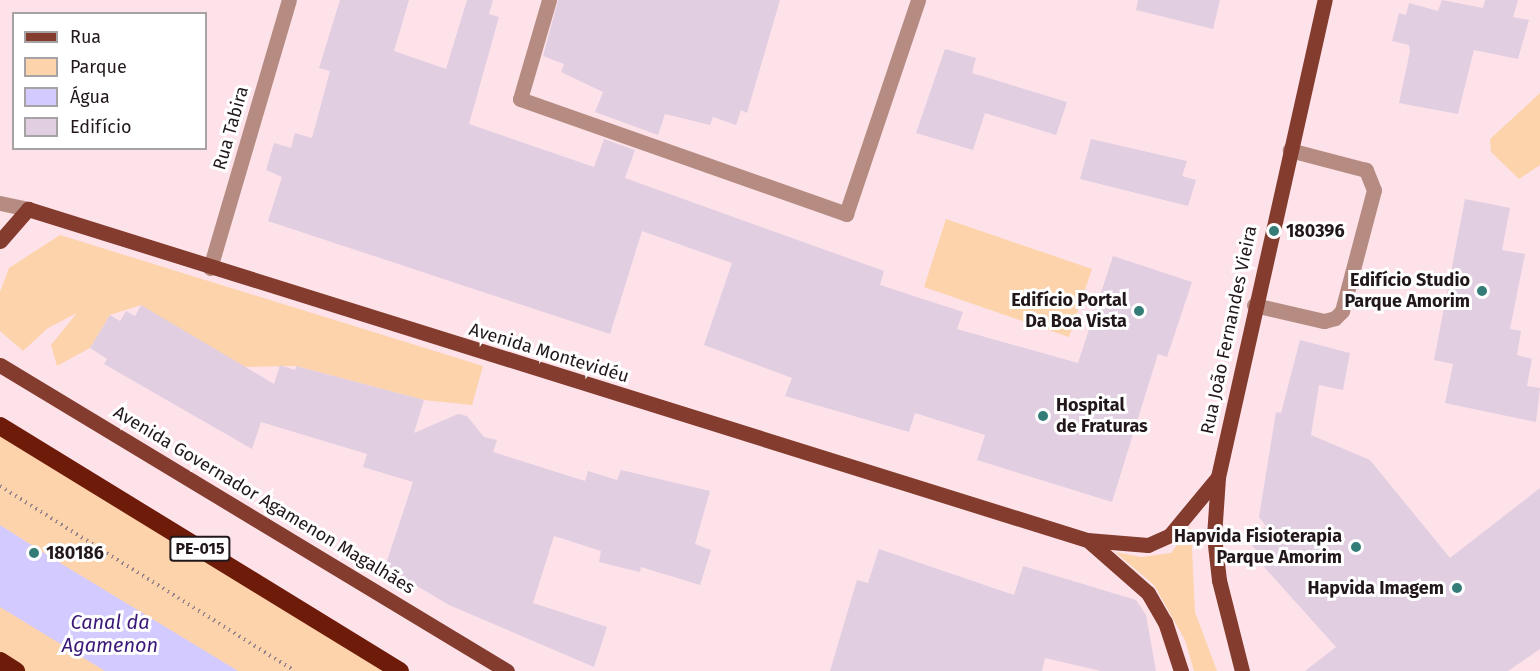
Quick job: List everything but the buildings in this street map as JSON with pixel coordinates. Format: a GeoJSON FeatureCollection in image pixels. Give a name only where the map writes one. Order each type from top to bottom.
{"type":"FeatureCollection","features":[{"type":"Feature","properties":{"kind":"highway","name":"PE-015"},"geometry":{"type":"LineString","coordinates":[[0,426],[400,671]]}},
{"type":"Feature","properties":{"kind":"highway"},"geometry":{"type":"LineString","coordinates":[[0,661],[16,671]]}},
{"type":"Feature","properties":{"kind":"main road","name":"Rua João Fernandes Vieira"},"geometry":{"type":"LineString","coordinates":[[1242,671],[1219,580],[1214,536],[1218,477],[1254,305],[1325,0]]}},
{"type":"Feature","properties":{"kind":"main road","name":"Avenida Montevidéu"},"geometry":{"type":"LineString","coordinates":[[28,209],[210,268],[1087,540],[1148,545],[1170,535],[1218,477]]}},
{"type":"Feature","properties":{"kind":"main road"},"geometry":{"type":"LineString","coordinates":[[0,241],[28,209]]}},
{"type":"Feature","properties":{"kind":"main road","name":"Avenida Governador Agamenon Magalhães"},"geometry":{"type":"LineString","coordinates":[[0,365],[507,671]]}},
{"type":"Feature","properties":{"kind":"main road","name":"Avenida Montevidéu"},"geometry":{"type":"LineString","coordinates":[[1087,540],[1148,593],[1165,622],[1181,671]]}},
{"type":"Feature","properties":{"kind":"street","name":"Rua Tabira"},"geometry":{"type":"LineString","coordinates":[[210,268],[289,0]]}},
{"type":"Feature","properties":{"kind":"street"},"geometry":{"type":"LineString","coordinates":[[549,0],[520,99],[846,214],[918,0]]}},
{"type":"Feature","properties":{"kind":"street"},"geometry":{"type":"LineString","coordinates":[[1254,305],[1324,321],[1335,318],[1342,311],[1374,190],[1366,170],[1290,150]]}},
{"type":"Feature","properties":{"kind":"street","name":"Avenida Montevidéu"},"geometry":{"type":"LineString","coordinates":[[0,203],[28,209]]}},
{"type":"Feature","properties":{"kind":"path"},"geometry":{"type":"LineString","coordinates":[[0,486],[295,671]]}},
{"type":"Feature","properties":{"kind":"green space"},"geometry":{"type":"Polygon","coordinates":[[[1540,93],[1540,165],[1519,179],[1491,152],[1490,139],[1540,93]]]}},
{"type":"Feature","properties":{"kind":"green space"},"geometry":{"type":"Polygon","coordinates":[[[946,219],[1092,269],[1069,337],[924,287],[946,219]]]}},
{"type":"Feature","properties":{"kind":"green space"},"geometry":{"type":"Polygon","coordinates":[[[60,235],[483,366],[472,405],[424,400],[296,366],[234,367],[141,305],[110,315],[90,348],[57,366],[51,345],[77,313],[48,328],[23,351],[0,331],[0,292],[9,268],[60,235]]]}},
{"type":"Feature","properties":{"kind":"green space"},"geometry":{"type":"Polygon","coordinates":[[[0,426],[400,671],[16,671],[0,661],[0,426]]]}},
{"type":"Feature","properties":{"kind":"green space"},"geometry":{"type":"Polygon","coordinates":[[[1191,527],[1195,612],[1217,671],[1194,671],[1185,640],[1154,585],[1115,552],[1141,557],[1171,553],[1191,527]]]}},
{"type":"Feature","properties":{"kind":"water","name":"Canal da Agamenon"},"geometry":{"type":"Polygon","coordinates":[[[0,525],[238,671],[105,671],[0,607],[0,525]]]}},
{"type":"Feature","properties":{"kind":"place","name":"180396"},"geometry":{"type":"Point","coordinates":[1274,231]}},
{"type":"Feature","properties":{"kind":"place","name":"Edifício Studio Parque Amorim"},"geometry":{"type":"Point","coordinates":[1482,291]}},
{"type":"Feature","properties":{"kind":"place","name":"Edifício Portal Da Boa Vista"},"geometry":{"type":"Point","coordinates":[1139,311]}},
{"type":"Feature","properties":{"kind":"place","name":"Hospital de Fraturas"},"geometry":{"type":"Point","coordinates":[1043,416]}},
{"type":"Feature","properties":{"kind":"place","name":"Hapvida Fisioterapia Parque Amorim"},"geometry":{"type":"Point","coordinates":[1356,547]}},
{"type":"Feature","properties":{"kind":"place","name":"180186"},"geometry":{"type":"Point","coordinates":[34,553]}},
{"type":"Feature","properties":{"kind":"place","name":"Hapvida Imagem"},"geometry":{"type":"Point","coordinates":[1457,588]}}]}
